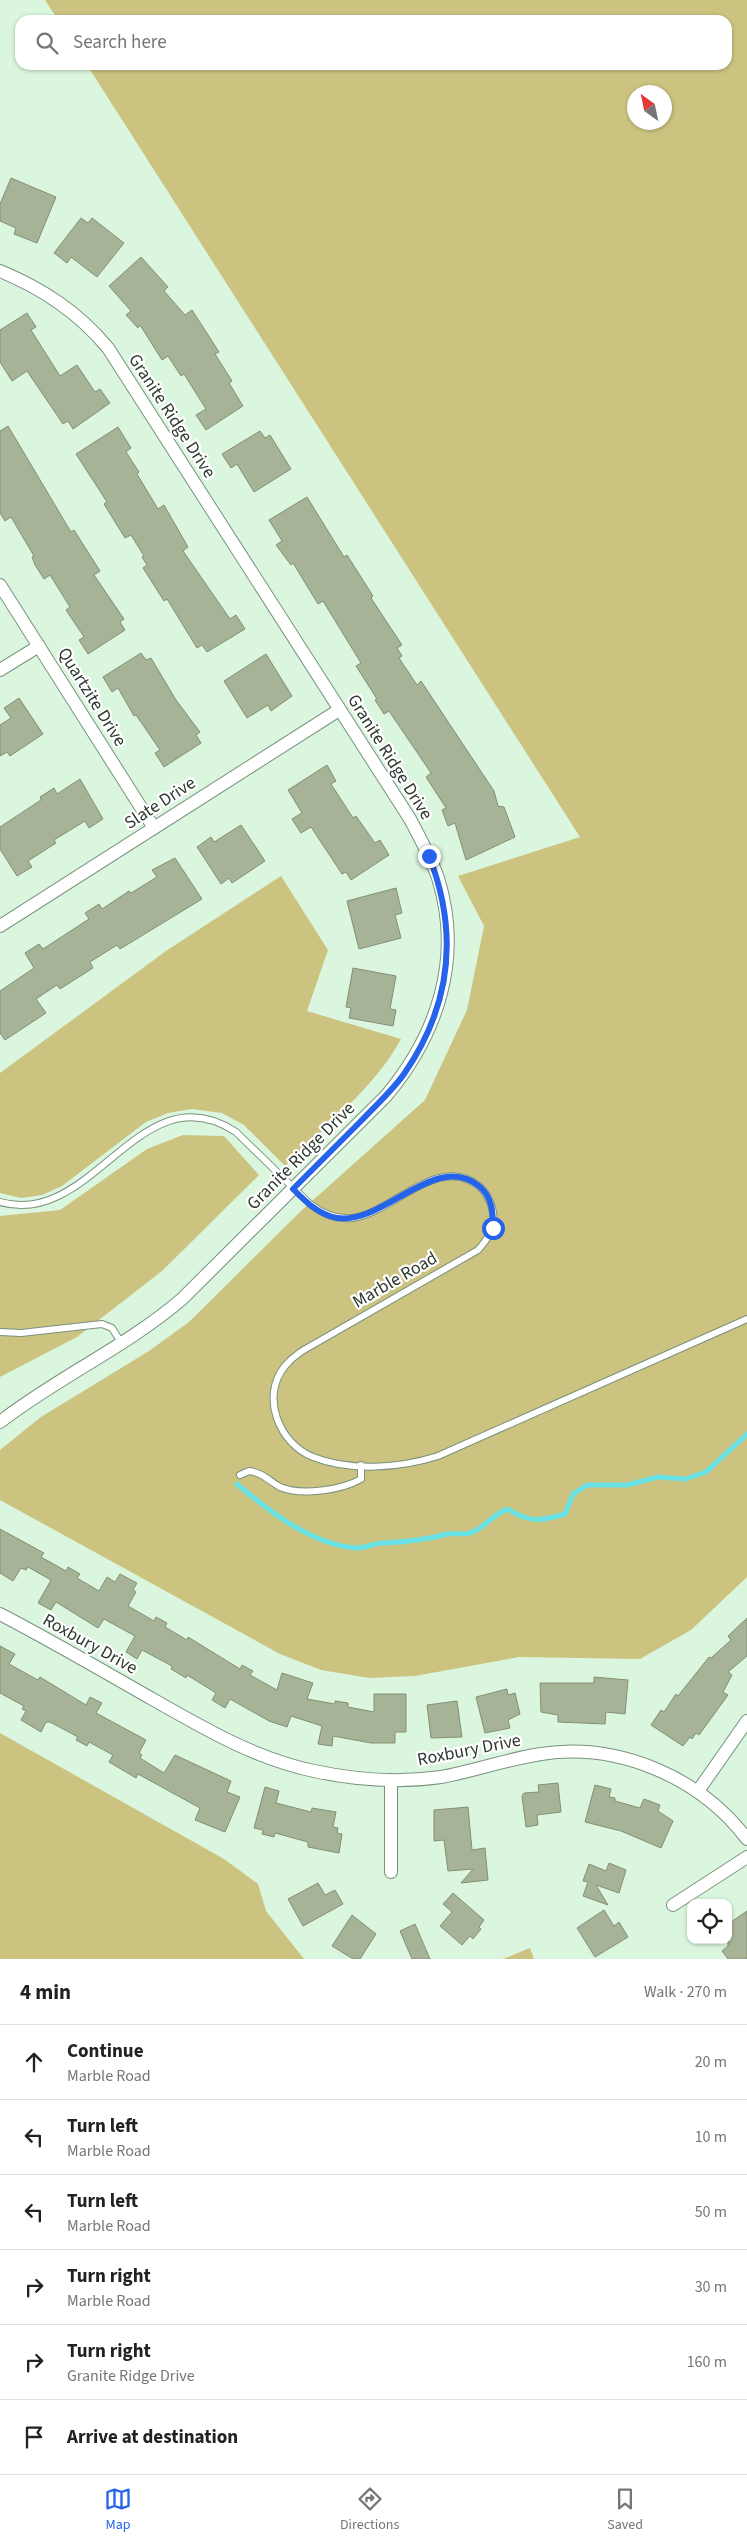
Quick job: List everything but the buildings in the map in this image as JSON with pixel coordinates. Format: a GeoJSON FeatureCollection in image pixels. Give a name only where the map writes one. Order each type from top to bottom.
{"type":"FeatureCollection","features":[{"type":"Feature","properties":{"kind":"street","name":"Granite Ridge Drive"},"geometry":{"type":"LineString","coordinates":[[0,271],[51,296],[92,329],[108,348],[410,819],[429,856],[444,902],[448,933],[447,963],[434,1020],[403,1075],[386,1096],[182,1300],[160,1318],[122,1344],[23,1404],[0,1422]]}},
{"type":"Feature","properties":{"kind":"street","name":"Quartzite Drive"},"geometry":{"type":"LineString","coordinates":[[0,585],[154,828]]}},
{"type":"Feature","properties":{"kind":"street"},"geometry":{"type":"LineString","coordinates":[[0,670],[39,646]]}},
{"type":"Feature","properties":{"kind":"street","name":"Slate Drive"},"geometry":{"type":"LineString","coordinates":[[0,926],[339,710]]}},
{"type":"Feature","properties":{"kind":"street","name":"Roxbury Drive"},"geometry":{"type":"LineString","coordinates":[[0,1614],[233,1744],[264,1756],[314,1771],[392,1780],[450,1775],[543,1754],[586,1752],[608,1755],[656,1769],[698,1791],[728,1817],[747,1839]]}},
{"type":"Feature","properties":{"kind":"street"},"geometry":{"type":"LineString","coordinates":[[698,1791],[747,1721]]}},
{"type":"Feature","properties":{"kind":"street"},"geometry":{"type":"LineString","coordinates":[[391,1872],[392,1780]]}},
{"type":"Feature","properties":{"kind":"street"},"geometry":{"type":"LineString","coordinates":[[673,1905],[747,1857]]}},
{"type":"Feature","properties":{"kind":"lane","name":"Marble Road"},"geometry":{"type":"LineString","coordinates":[[0,1202],[26,1207],[45,1203],[79,1184],[157,1126],[172,1119],[189,1117],[222,1123],[236,1132],[293,1189],[321,1212],[336,1218],[353,1218],[368,1214],[430,1181],[447,1176],[462,1177],[473,1182],[484,1191],[492,1204],[493,1228],[487,1240],[478,1250],[296,1354],[284,1367],[276,1383],[273,1400],[276,1415],[289,1440],[300,1450],[314,1457],[362,1465],[398,1466],[438,1456],[747,1319]]}},
{"type":"Feature","properties":{"kind":"lane"},"geometry":{"type":"LineString","coordinates":[[0,1332],[29,1333],[102,1324],[112,1328],[122,1344]]}},
{"type":"Feature","properties":{"kind":"lane"},"geometry":{"type":"LineString","coordinates":[[240,1476],[249,1471],[262,1473],[281,1487],[298,1490],[327,1490],[350,1485],[361,1479],[362,1465]]}},
{"type":"Feature","properties":{"kind":"shaded area"},"geometry":{"type":"Polygon","coordinates":[[[45,0],[747,0],[747,1577],[691,1630],[640,1659],[519,1657],[415,1676],[369,1678],[321,1670],[280,1654],[0,1500],[0,1450],[41,1417],[149,1351],[189,1322],[302,1210],[425,1100],[467,1010],[484,926],[458,876],[580,837],[90,70],[732,70],[732,15],[55,15],[45,0]]]}},
{"type":"Feature","properties":{"kind":"shaded area"},"geometry":{"type":"Polygon","coordinates":[[[281,876],[328,950],[307,1011],[401,1039],[378,1073],[363,1090],[285,1166],[244,1125],[222,1113],[192,1109],[168,1113],[146,1122],[62,1186],[42,1195],[21,1198],[0,1193],[0,1073],[166,951],[281,876]]]}},
{"type":"Feature","properties":{"kind":"shaded area"},"geometry":{"type":"Polygon","coordinates":[[[183,1135],[224,1136],[259,1175],[162,1271],[77,1337],[0,1377],[0,1216],[60,1210],[147,1149],[183,1135]]]}},
{"type":"Feature","properties":{"kind":"shaded area"},"geometry":{"type":"Polygon","coordinates":[[[0,1733],[224,1859],[258,1884],[266,1911],[304,1959],[0,1959],[0,1733]]]}},
{"type":"Feature","properties":{"kind":"shaded area"},"geometry":{"type":"Polygon","coordinates":[[[530,1948],[534,1959],[503,1959],[530,1948]]]}},
{"type":"Feature","properties":{"kind":"waterway"},"geometry":{"type":"LineString","coordinates":[[237,1484],[278,1516],[308,1534],[340,1546],[360,1548],[380,1543],[424,1539],[450,1534],[467,1534],[476,1531],[502,1511],[508,1509],[515,1514],[529,1519],[542,1519],[565,1514],[573,1494],[587,1485],[627,1485],[658,1477],[685,1479],[706,1472],[747,1434]]}},
{"type":"Feature","properties":{"kind":"route"},"geometry":{"type":"LineString","coordinates":[[429,856],[438,878],[444,902],[448,933],[447,963],[434,1020],[419,1050],[403,1075],[386,1096],[293,1189],[321,1212],[336,1218],[353,1218],[368,1214],[430,1181],[447,1176],[462,1177],[473,1182],[484,1191],[492,1204],[493,1228]]}}]}
